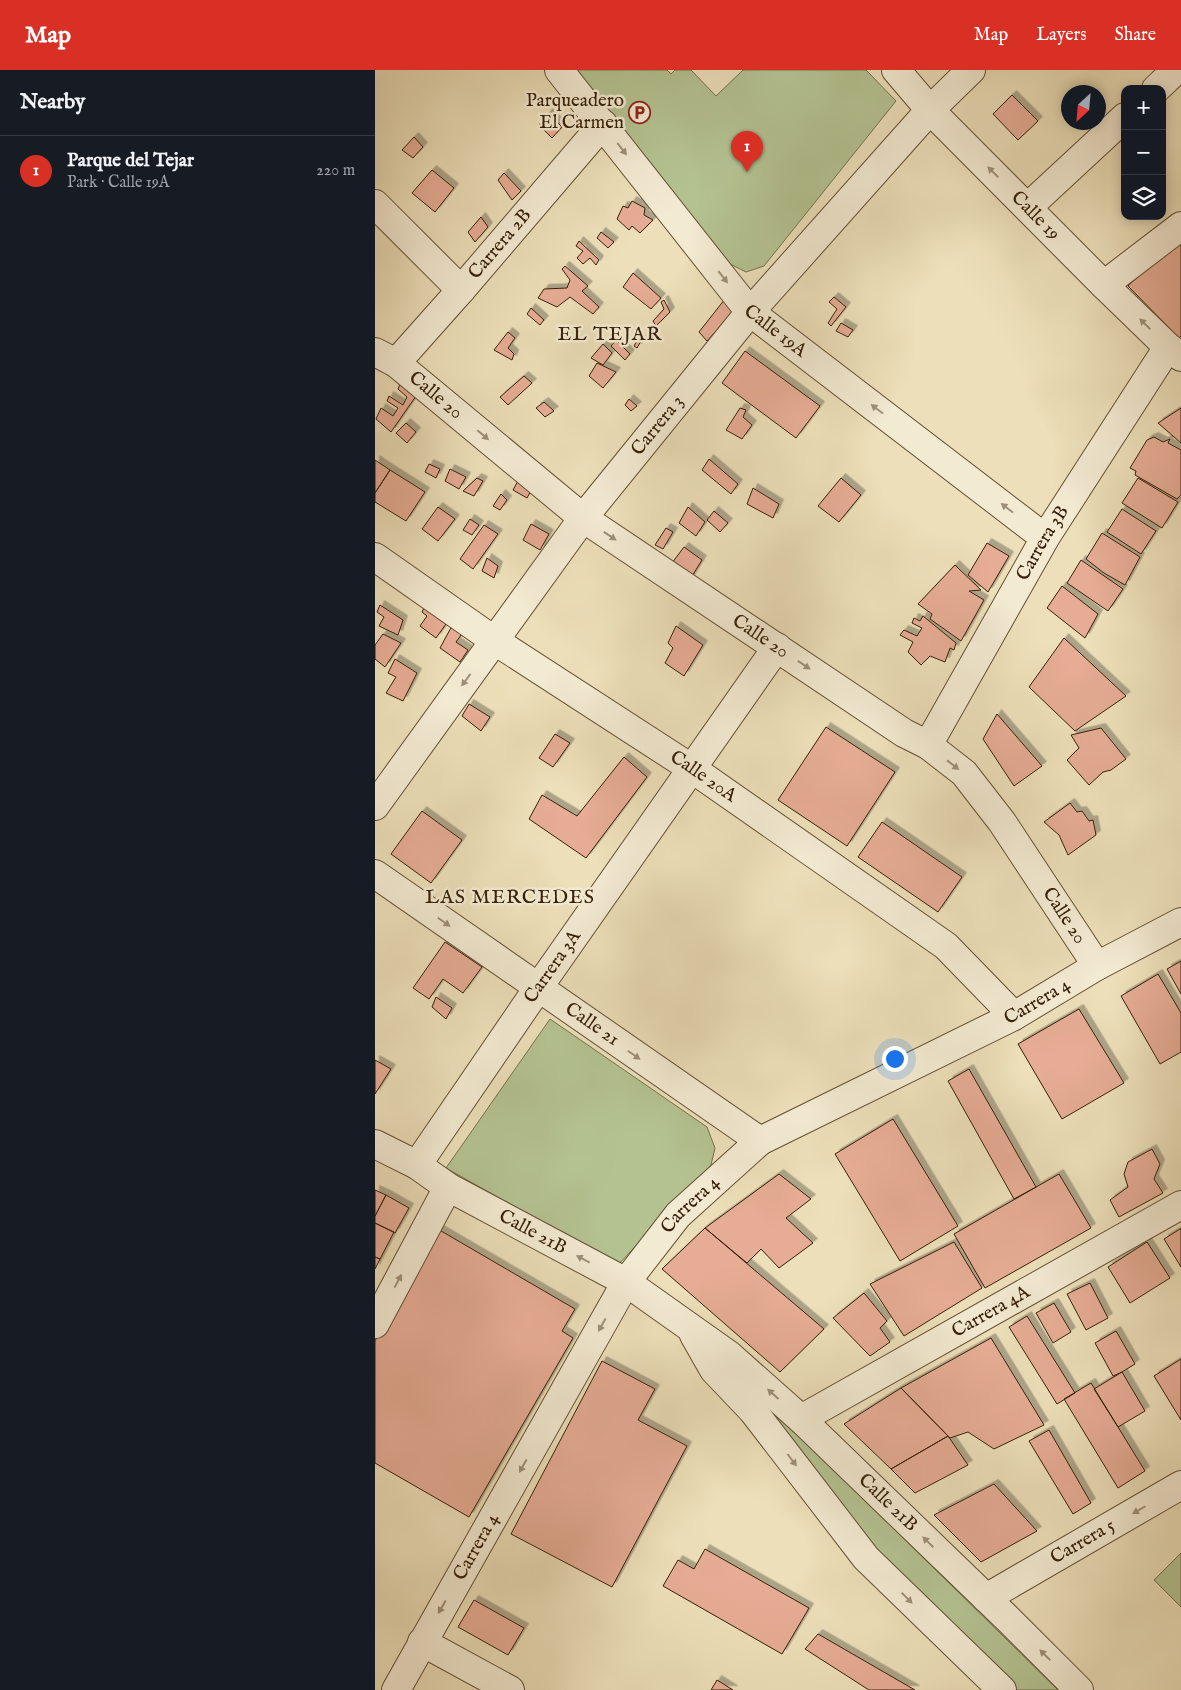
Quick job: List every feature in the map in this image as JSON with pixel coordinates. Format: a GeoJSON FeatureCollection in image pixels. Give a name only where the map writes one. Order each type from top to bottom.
{"type":"FeatureCollection","features":[{"type":"Feature","properties":{"kind":"street","name":"Calle 19A"},"geometry":{"type":"LineString","coordinates":[[559,70],[750,312],[1045,538]]}},
{"type":"Feature","properties":{"kind":"street","name":"Calle 19"},"geometry":{"type":"LineString","coordinates":[[896,70],[930,110],[1174,352]]}},
{"type":"Feature","properties":{"kind":"street","name":"Carrera 3"},"geometry":{"type":"LineString","coordinates":[[375,806],[583,518],[750,312],[930,110],[971,70]]}},
{"type":"Feature","properties":{"kind":"street"},"geometry":{"type":"LineString","coordinates":[[1160,85],[1176,70]]}},
{"type":"Feature","properties":{"kind":"street"},"geometry":{"type":"LineString","coordinates":[[1028,207],[1121,121]]}},
{"type":"Feature","properties":{"kind":"street","name":"Carrera 2B"},"geometry":{"type":"LineString","coordinates":[[385,358],[461,290],[603,124]]}},
{"type":"Feature","properties":{"kind":"street"},"geometry":{"type":"LineString","coordinates":[[375,204],[461,290]]}},
{"type":"Feature","properties":{"kind":"street"},"geometry":{"type":"LineString","coordinates":[[1104,284],[1181,226]]}},
{"type":"Feature","properties":{"kind":"street","name":"Carrera 3B"},"geometry":{"type":"LineString","coordinates":[[928,745],[1045,538],[1174,352]]}},
{"type":"Feature","properties":{"kind":"street","name":"Calle 20"},"geometry":{"type":"LineString","coordinates":[[385,358],[583,518],[904,733],[928,745],[964,773],[985,799],[1097,966]]}},
{"type":"Feature","properties":{"kind":"street","name":"Calle 20A"},"geometry":{"type":"LineString","coordinates":[[375,557],[495,641],[691,768],[946,946],[1015,1016]]}},
{"type":"Feature","properties":{"kind":"street","name":"Carrera 3A"},"geometry":{"type":"LineString","coordinates":[[417,1165],[538,988],[777,647]]}},
{"type":"Feature","properties":{"kind":"street","name":"Calle 21"},"geometry":{"type":"LineString","coordinates":[[375,874],[760,1141]]}},
{"type":"Feature","properties":{"kind":"street","name":"Carrera 4"},"geometry":{"type":"LineString","coordinates":[[396,1690],[626,1282],[678,1215],[760,1141],[1015,1016],[1097,966],[1181,922]]}},
{"type":"Feature","properties":{"kind":"street","name":"Calle 21B"},"geometry":{"type":"LineString","coordinates":[[375,1144],[417,1165],[448,1186],[626,1282],[729,1355],[801,1419],[1079,1690]]}},
{"type":"Feature","properties":{"kind":"street"},"geometry":{"type":"LineString","coordinates":[[375,1324],[448,1186]]}},
{"type":"Feature","properties":{"kind":"street","name":"Carrera 4A"},"geometry":{"type":"LineString","coordinates":[[801,1419],[1181,1205]]}},
{"type":"Feature","properties":{"kind":"street","name":"Calle 21B"},"geometry":{"type":"LineString","coordinates":[[688,1325],[714,1370],[759,1419],[866,1558],[1002,1690]]}},
{"type":"Feature","properties":{"kind":"street","name":"Carrera 5"},"geometry":{"type":"LineString","coordinates":[[986,1598],[1181,1485]]}},
{"type":"Feature","properties":{"kind":"street"},"geometry":{"type":"LineString","coordinates":[[422,1642],[510,1690]]}},
{"type":"Feature","properties":{"kind":"green space"},"geometry":{"type":"Polygon","coordinates":[[[573,70],[667,70],[671,74],[675,70],[691,70],[716,96],[743,70],[866,70],[896,101],[764,266],[746,272],[728,263],[573,70]]]}},
{"type":"Feature","properties":{"kind":"green space"},"geometry":{"type":"Polygon","coordinates":[[[550,1019],[707,1127],[715,1148],[711,1165],[618,1265],[446,1168],[550,1019]]]}},
{"type":"Feature","properties":{"kind":"green space"},"geometry":{"type":"Polygon","coordinates":[[[778,1415],[1058,1690],[1012,1690],[865,1547],[775,1418],[778,1415]]]}},
{"type":"Feature","properties":{"kind":"green space"},"geometry":{"type":"Polygon","coordinates":[[[1181,1553],[1181,1607],[1154,1580],[1181,1553]]]}},
{"type":"Feature","properties":{"kind":"building"},"geometry":{"type":"Polygon","coordinates":[[[1012,95],[1038,121],[1018,140],[993,114],[1012,95]]]}},
{"type":"Feature","properties":{"kind":"building"},"geometry":{"type":"Polygon","coordinates":[[[548,113],[562,127],[552,138],[539,125],[548,113]]]}},
{"type":"Feature","properties":{"kind":"building"},"geometry":{"type":"Polygon","coordinates":[[[414,137],[423,147],[413,158],[402,150],[414,137]]]}},
{"type":"Feature","properties":{"kind":"building"},"geometry":{"type":"Polygon","coordinates":[[[432,170],[454,188],[435,212],[412,193],[432,170]]]}},
{"type":"Feature","properties":{"kind":"building"},"geometry":{"type":"Polygon","coordinates":[[[504,173],[521,191],[512,200],[498,180],[504,173]]]}},
{"type":"Feature","properties":{"kind":"building"},"geometry":{"type":"Polygon","coordinates":[[[632,201],[645,208],[644,215],[653,220],[640,233],[632,226],[629,230],[617,219],[623,206],[628,208],[632,201]]]}},
{"type":"Feature","properties":{"kind":"building"},"geometry":{"type":"Polygon","coordinates":[[[481,217],[488,227],[475,242],[468,232],[481,217]]]}},
{"type":"Feature","properties":{"kind":"building"},"geometry":{"type":"Polygon","coordinates":[[[601,232],[614,242],[608,248],[597,238],[601,232]]]}},
{"type":"Feature","properties":{"kind":"building"},"geometry":{"type":"Polygon","coordinates":[[[1181,235],[1181,336],[1179,338],[1128,286],[1181,235]]]}},
{"type":"Feature","properties":{"kind":"building"},"geometry":{"type":"Polygon","coordinates":[[[579,241],[599,260],[596,265],[590,258],[583,264],[577,258],[583,251],[576,246],[579,241]]]}},
{"type":"Feature","properties":{"kind":"building"},"geometry":{"type":"Polygon","coordinates":[[[565,266],[588,286],[582,291],[599,307],[593,314],[570,297],[557,307],[538,298],[544,289],[567,288],[570,280],[562,269],[565,266]]]}},
{"type":"Feature","properties":{"kind":"building"},"geometry":{"type":"Polygon","coordinates":[[[633,273],[661,298],[651,309],[623,287],[633,273]]]}},
{"type":"Feature","properties":{"kind":"building"},"geometry":{"type":"Polygon","coordinates":[[[834,297],[846,307],[831,326],[828,323],[837,309],[829,302],[834,297]]]}},
{"type":"Feature","properties":{"kind":"building"},"geometry":{"type":"Polygon","coordinates":[[[725,299],[736,309],[707,341],[699,332],[725,299]]]}},
{"type":"Feature","properties":{"kind":"building"},"geometry":{"type":"Polygon","coordinates":[[[664,300],[670,312],[656,326],[653,321],[664,309],[661,302],[664,300]]]}},
{"type":"Feature","properties":{"kind":"building"},"geometry":{"type":"Polygon","coordinates":[[[531,308],[544,320],[540,325],[527,314],[531,308]]]}},
{"type":"Feature","properties":{"kind":"building"},"geometry":{"type":"Polygon","coordinates":[[[841,323],[853,330],[848,337],[836,331],[841,323]]]}},
{"type":"Feature","properties":{"kind":"building"},"geometry":{"type":"Polygon","coordinates":[[[508,332],[515,338],[508,348],[514,354],[512,360],[494,350],[508,332]]]}},
{"type":"Feature","properties":{"kind":"building"},"geometry":{"type":"Polygon","coordinates":[[[638,339],[641,341],[637,348],[634,346],[638,339]]]}},
{"type":"Feature","properties":{"kind":"building"},"geometry":{"type":"Polygon","coordinates":[[[616,340],[630,354],[625,360],[611,346],[616,340]]]}},
{"type":"Feature","properties":{"kind":"building"},"geometry":{"type":"Polygon","coordinates":[[[603,344],[612,353],[603,365],[591,358],[603,344]]]}},
{"type":"Feature","properties":{"kind":"building"},"geometry":{"type":"Polygon","coordinates":[[[745,351],[820,406],[796,438],[722,383],[745,351]]]}},
{"type":"Feature","properties":{"kind":"building"},"geometry":{"type":"Polygon","coordinates":[[[597,363],[616,372],[603,388],[589,376],[597,363]]]}},
{"type":"Feature","properties":{"kind":"building"},"geometry":{"type":"Polygon","coordinates":[[[524,376],[532,383],[508,405],[500,397],[524,376]]]}},
{"type":"Feature","properties":{"kind":"building"},"geometry":{"type":"Polygon","coordinates":[[[400,384],[411,394],[414,387],[423,386],[391,432],[376,419],[381,408],[393,416],[398,408],[387,401],[389,396],[403,405],[407,397],[398,389],[400,384]]]}},
{"type":"Feature","properties":{"kind":"building"},"geometry":{"type":"Polygon","coordinates":[[[629,399],[637,406],[631,411],[625,405],[629,399]]]}},
{"type":"Feature","properties":{"kind":"building"},"geometry":{"type":"Polygon","coordinates":[[[544,402],[554,411],[545,417],[536,408],[544,402]]]}},
{"type":"Feature","properties":{"kind":"building"},"geometry":{"type":"Polygon","coordinates":[[[740,408],[746,410],[743,417],[752,425],[742,439],[726,430],[740,408]]]}},
{"type":"Feature","properties":{"kind":"building"},"geometry":{"type":"Polygon","coordinates":[[[1181,408],[1181,443],[1158,423],[1181,408]]]}},
{"type":"Feature","properties":{"kind":"building"},"geometry":{"type":"Polygon","coordinates":[[[406,423],[416,432],[407,443],[396,433],[406,423]]]}},
{"type":"Feature","properties":{"kind":"building"},"geometry":{"type":"Polygon","coordinates":[[[1154,437],[1163,442],[1170,439],[1168,443],[1181,450],[1181,495],[1177,499],[1135,475],[1136,471],[1130,468],[1147,440],[1154,437]]]}},
{"type":"Feature","properties":{"kind":"building"},"geometry":{"type":"Polygon","coordinates":[[[709,459],[738,484],[731,494],[702,470],[709,459]]]}},
{"type":"Feature","properties":{"kind":"building"},"geometry":{"type":"Polygon","coordinates":[[[375,460],[390,470],[375,493],[375,460]]]}},
{"type":"Feature","properties":{"kind":"building"},"geometry":{"type":"Polygon","coordinates":[[[429,464],[440,469],[436,478],[425,472],[429,464]]]}},
{"type":"Feature","properties":{"kind":"building"},"geometry":{"type":"Polygon","coordinates":[[[450,469],[466,477],[459,489],[445,481],[450,469]]]}},
{"type":"Feature","properties":{"kind":"building"},"geometry":{"type":"Polygon","coordinates":[[[390,470],[425,492],[406,521],[375,502],[375,493],[390,470]]]}},
{"type":"Feature","properties":{"kind":"building"},"geometry":{"type":"Polygon","coordinates":[[[477,478],[483,481],[474,496],[463,491],[477,478]]]}},
{"type":"Feature","properties":{"kind":"building"},"geometry":{"type":"Polygon","coordinates":[[[841,478],[861,495],[839,522],[818,506],[841,478]]]}},
{"type":"Feature","properties":{"kind":"building"},"geometry":{"type":"Polygon","coordinates":[[[1138,478],[1178,502],[1162,528],[1122,503],[1138,478]]]}},
{"type":"Feature","properties":{"kind":"building"},"geometry":{"type":"Polygon","coordinates":[[[519,479],[533,487],[527,498],[513,490],[519,479]]]}},
{"type":"Feature","properties":{"kind":"building"},"geometry":{"type":"Polygon","coordinates":[[[753,488],[779,504],[773,518],[747,504],[753,488]]]}},
{"type":"Feature","properties":{"kind":"building"},"geometry":{"type":"Polygon","coordinates":[[[501,494],[507,500],[500,510],[493,506],[501,494]]]}},
{"type":"Feature","properties":{"kind":"building"},"geometry":{"type":"Polygon","coordinates":[[[438,507],[455,519],[438,541],[422,529],[438,507]]]}},
{"type":"Feature","properties":{"kind":"building"},"geometry":{"type":"Polygon","coordinates":[[[688,507],[705,522],[696,536],[679,523],[688,507]]]}},
{"type":"Feature","properties":{"kind":"building"},"geometry":{"type":"Polygon","coordinates":[[[1122,509],[1156,531],[1141,554],[1107,532],[1122,509]]]}},
{"type":"Feature","properties":{"kind":"building"},"geometry":{"type":"Polygon","coordinates":[[[714,511],[728,523],[720,532],[707,520],[714,511]]]}},
{"type":"Feature","properties":{"kind":"building"},"geometry":{"type":"Polygon","coordinates":[[[470,519],[479,525],[472,535],[463,530],[470,519]]]}},
{"type":"Feature","properties":{"kind":"building"},"geometry":{"type":"Polygon","coordinates":[[[531,524],[549,534],[540,550],[523,540],[531,524]]]}},
{"type":"Feature","properties":{"kind":"building"},"geometry":{"type":"Polygon","coordinates":[[[484,525],[498,534],[473,569],[460,559],[484,525]]]}},
{"type":"Feature","properties":{"kind":"building"},"geometry":{"type":"Polygon","coordinates":[[[666,528],[673,532],[663,549],[655,545],[666,528]]]}},
{"type":"Feature","properties":{"kind":"building"},"geometry":{"type":"Polygon","coordinates":[[[1102,533],[1140,557],[1125,585],[1104,573],[1086,559],[1102,533]]]}},
{"type":"Feature","properties":{"kind":"building"},"geometry":{"type":"Polygon","coordinates":[[[987,543],[1009,556],[988,592],[968,575],[987,543]]]}},
{"type":"Feature","properties":{"kind":"building"},"geometry":{"type":"Polygon","coordinates":[[[684,547],[702,560],[689,581],[669,567],[684,547]]]}},
{"type":"Feature","properties":{"kind":"building"},"geometry":{"type":"Polygon","coordinates":[[[487,558],[498,566],[494,578],[482,571],[487,558]]]}},
{"type":"Feature","properties":{"kind":"building"},"geometry":{"type":"Polygon","coordinates":[[[1081,560],[1123,589],[1108,611],[1067,583],[1081,560]]]}},
{"type":"Feature","properties":{"kind":"building"},"geometry":{"type":"Polygon","coordinates":[[[955,565],[981,590],[969,591],[984,600],[961,641],[930,619],[932,614],[918,604],[955,565]]]}},
{"type":"Feature","properties":{"kind":"building"},"geometry":{"type":"Polygon","coordinates":[[[1062,586],[1098,614],[1085,638],[1047,608],[1062,586]]]}},
{"type":"Feature","properties":{"kind":"building"},"geometry":{"type":"Polygon","coordinates":[[[428,600],[451,617],[436,638],[420,626],[427,616],[422,612],[428,600]]]}},
{"type":"Feature","properties":{"kind":"building"},"geometry":{"type":"Polygon","coordinates":[[[380,605],[403,620],[398,635],[379,626],[384,617],[377,612],[380,605]]]}},
{"type":"Feature","properties":{"kind":"building"},"geometry":{"type":"Polygon","coordinates":[[[923,616],[956,643],[954,650],[950,648],[945,662],[930,656],[921,665],[908,652],[913,642],[900,635],[904,630],[917,636],[922,628],[912,623],[914,618],[920,621],[923,616]]]}},
{"type":"Feature","properties":{"kind":"building"},"geometry":{"type":"Polygon","coordinates":[[[453,624],[464,631],[456,642],[468,650],[460,662],[440,648],[453,624]]]}},
{"type":"Feature","properties":{"kind":"building"},"geometry":{"type":"Polygon","coordinates":[[[676,626],[703,645],[684,676],[665,663],[673,648],[668,643],[676,626]]]}},
{"type":"Feature","properties":{"kind":"building"},"geometry":{"type":"Polygon","coordinates":[[[383,634],[401,643],[385,667],[375,659],[375,645],[383,634]]]}},
{"type":"Feature","properties":{"kind":"building"},"geometry":{"type":"Polygon","coordinates":[[[1064,638],[1126,696],[1075,731],[1029,687],[1064,638]]]}},
{"type":"Feature","properties":{"kind":"building"},"geometry":{"type":"Polygon","coordinates":[[[395,659],[417,673],[403,701],[386,693],[396,677],[388,673],[395,659]]]}},
{"type":"Feature","properties":{"kind":"building"},"geometry":{"type":"Polygon","coordinates":[[[469,704],[490,717],[481,731],[462,716],[469,704]]]}},
{"type":"Feature","properties":{"kind":"building"},"geometry":{"type":"Polygon","coordinates":[[[997,714],[1042,766],[1014,786],[983,739],[997,714]]]}},
{"type":"Feature","properties":{"kind":"building"},"geometry":{"type":"Polygon","coordinates":[[[826,727],[895,772],[847,846],[778,800],[826,727]]]}},
{"type":"Feature","properties":{"kind":"building"},"geometry":{"type":"Polygon","coordinates":[[[1101,728],[1126,759],[1111,770],[1103,772],[1089,785],[1067,760],[1079,748],[1071,735],[1101,728]]]}},
{"type":"Feature","properties":{"kind":"building"},"geometry":{"type":"Polygon","coordinates":[[[555,734],[570,743],[553,767],[539,758],[555,734]]]}},
{"type":"Feature","properties":{"kind":"building"},"geometry":{"type":"Polygon","coordinates":[[[624,757],[647,777],[586,858],[529,819],[542,795],[577,816],[624,757]]]}},
{"type":"Feature","properties":{"kind":"building"},"geometry":{"type":"Polygon","coordinates":[[[1070,803],[1077,812],[1082,811],[1089,821],[1093,820],[1096,835],[1068,855],[1059,835],[1044,822],[1070,803]]]}},
{"type":"Feature","properties":{"kind":"building"},"geometry":{"type":"Polygon","coordinates":[[[422,811],[462,840],[431,883],[391,854],[422,811]]]}},
{"type":"Feature","properties":{"kind":"building"},"geometry":{"type":"Polygon","coordinates":[[[882,822],[962,877],[938,912],[858,857],[882,822]]]}},
{"type":"Feature","properties":{"kind":"building"},"geometry":{"type":"Polygon","coordinates":[[[445,942],[482,967],[463,993],[443,979],[429,999],[413,988],[445,942]]]}},
{"type":"Feature","properties":{"kind":"building"},"geometry":{"type":"Polygon","coordinates":[[[1181,961],[1181,994],[1167,969],[1181,961]]]}},
{"type":"Feature","properties":{"kind":"building"},"geometry":{"type":"Polygon","coordinates":[[[1158,974],[1181,1013],[1181,1052],[1160,1064],[1121,996],[1158,974]]]}},
{"type":"Feature","properties":{"kind":"building"},"geometry":{"type":"Polygon","coordinates":[[[436,997],[452,1008],[446,1019],[432,1007],[436,997]]]}},
{"type":"Feature","properties":{"kind":"building"},"geometry":{"type":"Polygon","coordinates":[[[1079,1009],[1124,1083],[1062,1119],[1018,1044],[1079,1009]]]}},
{"type":"Feature","properties":{"kind":"building"},"geometry":{"type":"Polygon","coordinates":[[[375,1060],[391,1069],[375,1094],[375,1060]]]}},
{"type":"Feature","properties":{"kind":"building"},"geometry":{"type":"Polygon","coordinates":[[[969,1069],[1036,1187],[1014,1199],[948,1081],[969,1069]]]}},
{"type":"Feature","properties":{"kind":"building"},"geometry":{"type":"Polygon","coordinates":[[[893,1119],[958,1226],[900,1261],[835,1154],[893,1119]]]}},
{"type":"Feature","properties":{"kind":"building"},"geometry":{"type":"Polygon","coordinates":[[[1152,1149],[1160,1164],[1154,1179],[1163,1193],[1119,1217],[1110,1200],[1128,1187],[1124,1174],[1128,1162],[1152,1149]]]}},
{"type":"Feature","properties":{"kind":"building"},"geometry":{"type":"Polygon","coordinates":[[[779,1174],[811,1199],[786,1218],[813,1243],[779,1268],[761,1249],[747,1263],[705,1228],[779,1174]]]}},
{"type":"Feature","properties":{"kind":"building"},"geometry":{"type":"Polygon","coordinates":[[[1059,1174],[1091,1228],[985,1288],[954,1234],[1059,1174]]]}},
{"type":"Feature","properties":{"kind":"building"},"geometry":{"type":"Polygon","coordinates":[[[375,1190],[386,1195],[375,1216],[375,1190]]]}},
{"type":"Feature","properties":{"kind":"building"},"geometry":{"type":"Polygon","coordinates":[[[386,1195],[409,1208],[395,1233],[375,1223],[375,1216],[386,1195]]]}},
{"type":"Feature","properties":{"kind":"building"},"geometry":{"type":"Polygon","coordinates":[[[375,1223],[394,1232],[380,1259],[375,1257],[375,1223]]]}},
{"type":"Feature","properties":{"kind":"building"},"geometry":{"type":"Polygon","coordinates":[[[436,1228],[575,1309],[562,1331],[573,1338],[469,1517],[375,1463],[375,1341],[436,1228]]]}},
{"type":"Feature","properties":{"kind":"building"},"geometry":{"type":"Polygon","coordinates":[[[705,1228],[824,1329],[780,1372],[662,1269],[705,1228]]]}},
{"type":"Feature","properties":{"kind":"building"},"geometry":{"type":"Polygon","coordinates":[[[1181,1229],[1181,1267],[1164,1239],[1181,1229]]]}},
{"type":"Feature","properties":{"kind":"building"},"geometry":{"type":"Polygon","coordinates":[[[954,1242],[982,1288],[904,1336],[870,1284],[954,1242]]]}},
{"type":"Feature","properties":{"kind":"building"},"geometry":{"type":"Polygon","coordinates":[[[1147,1242],[1170,1278],[1130,1303],[1108,1267],[1147,1242]]]}},
{"type":"Feature","properties":{"kind":"building"},"geometry":{"type":"Polygon","coordinates":[[[375,1257],[380,1259],[375,1269],[375,1257]]]}},
{"type":"Feature","properties":{"kind":"building"},"geometry":{"type":"Polygon","coordinates":[[[1090,1283],[1108,1318],[1086,1330],[1067,1294],[1090,1283]]]}},
{"type":"Feature","properties":{"kind":"building"},"geometry":{"type":"Polygon","coordinates":[[[864,1293],[887,1321],[880,1328],[890,1342],[870,1356],[833,1318],[864,1293]]]}},
{"type":"Feature","properties":{"kind":"building"},"geometry":{"type":"Polygon","coordinates":[[[1054,1303],[1071,1332],[1053,1343],[1036,1313],[1054,1303]]]}},
{"type":"Feature","properties":{"kind":"building"},"geometry":{"type":"Polygon","coordinates":[[[1027,1316],[1075,1393],[1057,1404],[1009,1327],[1027,1316]]]}},
{"type":"Feature","properties":{"kind":"building"},"geometry":{"type":"Polygon","coordinates":[[[1116,1331],[1135,1364],[1113,1376],[1095,1343],[1116,1331]]]}},
{"type":"Feature","properties":{"kind":"building"},"geometry":{"type":"Polygon","coordinates":[[[991,1338],[1044,1425],[994,1449],[968,1432],[950,1438],[901,1388],[991,1338]]]}},
{"type":"Feature","properties":{"kind":"building"},"geometry":{"type":"Polygon","coordinates":[[[1181,1359],[1181,1420],[1154,1376],[1181,1359]]]}},
{"type":"Feature","properties":{"kind":"building"},"geometry":{"type":"Polygon","coordinates":[[[602,1361],[655,1389],[638,1420],[687,1446],[612,1587],[511,1534],[602,1361]]]}},
{"type":"Feature","properties":{"kind":"building"},"geometry":{"type":"Polygon","coordinates":[[[1122,1372],[1145,1411],[1118,1427],[1094,1389],[1122,1372]]]}},
{"type":"Feature","properties":{"kind":"building"},"geometry":{"type":"Polygon","coordinates":[[[1091,1383],[1145,1471],[1118,1488],[1064,1399],[1091,1383]]]}},
{"type":"Feature","properties":{"kind":"building"},"geometry":{"type":"Polygon","coordinates":[[[901,1388],[948,1436],[891,1469],[844,1424],[901,1388]]]}},
{"type":"Feature","properties":{"kind":"building"},"geometry":{"type":"Polygon","coordinates":[[[1049,1430],[1091,1503],[1073,1514],[1029,1441],[1049,1430]]]}},
{"type":"Feature","properties":{"kind":"building"},"geometry":{"type":"Polygon","coordinates":[[[948,1436],[968,1465],[915,1493],[891,1469],[948,1436]]]}},
{"type":"Feature","properties":{"kind":"building"},"geometry":{"type":"Polygon","coordinates":[[[994,1484],[1037,1531],[981,1562],[934,1515],[994,1484]]]}},
{"type":"Feature","properties":{"kind":"building"},"geometry":{"type":"Polygon","coordinates":[[[705,1549],[809,1608],[782,1654],[663,1586],[678,1560],[694,1569],[705,1549]]]}},
{"type":"Feature","properties":{"kind":"building"},"geometry":{"type":"Polygon","coordinates":[[[474,1600],[524,1628],[508,1655],[458,1627],[474,1600]]]}},
{"type":"Feature","properties":{"kind":"building"},"geometry":{"type":"Polygon","coordinates":[[[818,1634],[915,1690],[869,1690],[805,1649],[818,1634]]]}},
{"type":"Feature","properties":{"kind":"building"},"geometry":{"type":"Polygon","coordinates":[[[717,1680],[733,1690],[711,1690],[717,1680]]]}},
{"type":"Feature","properties":{"kind":"place","name":"Parqueadero El Carmen"},"geometry":{"type":"Point","coordinates":[640,112]}},
{"type":"Feature","properties":{"kind":"place","name":"Parque del Tejar"},"geometry":{"type":"Point","coordinates":[747,172]}},
{"type":"Feature","properties":{"kind":"district","name":"EL TEJAR"},"geometry":{"type":"Point","coordinates":[610,334]}},
{"type":"Feature","properties":{"kind":"district","name":"LAS MERCEDES"},"geometry":{"type":"Point","coordinates":[510,897]}}]}
